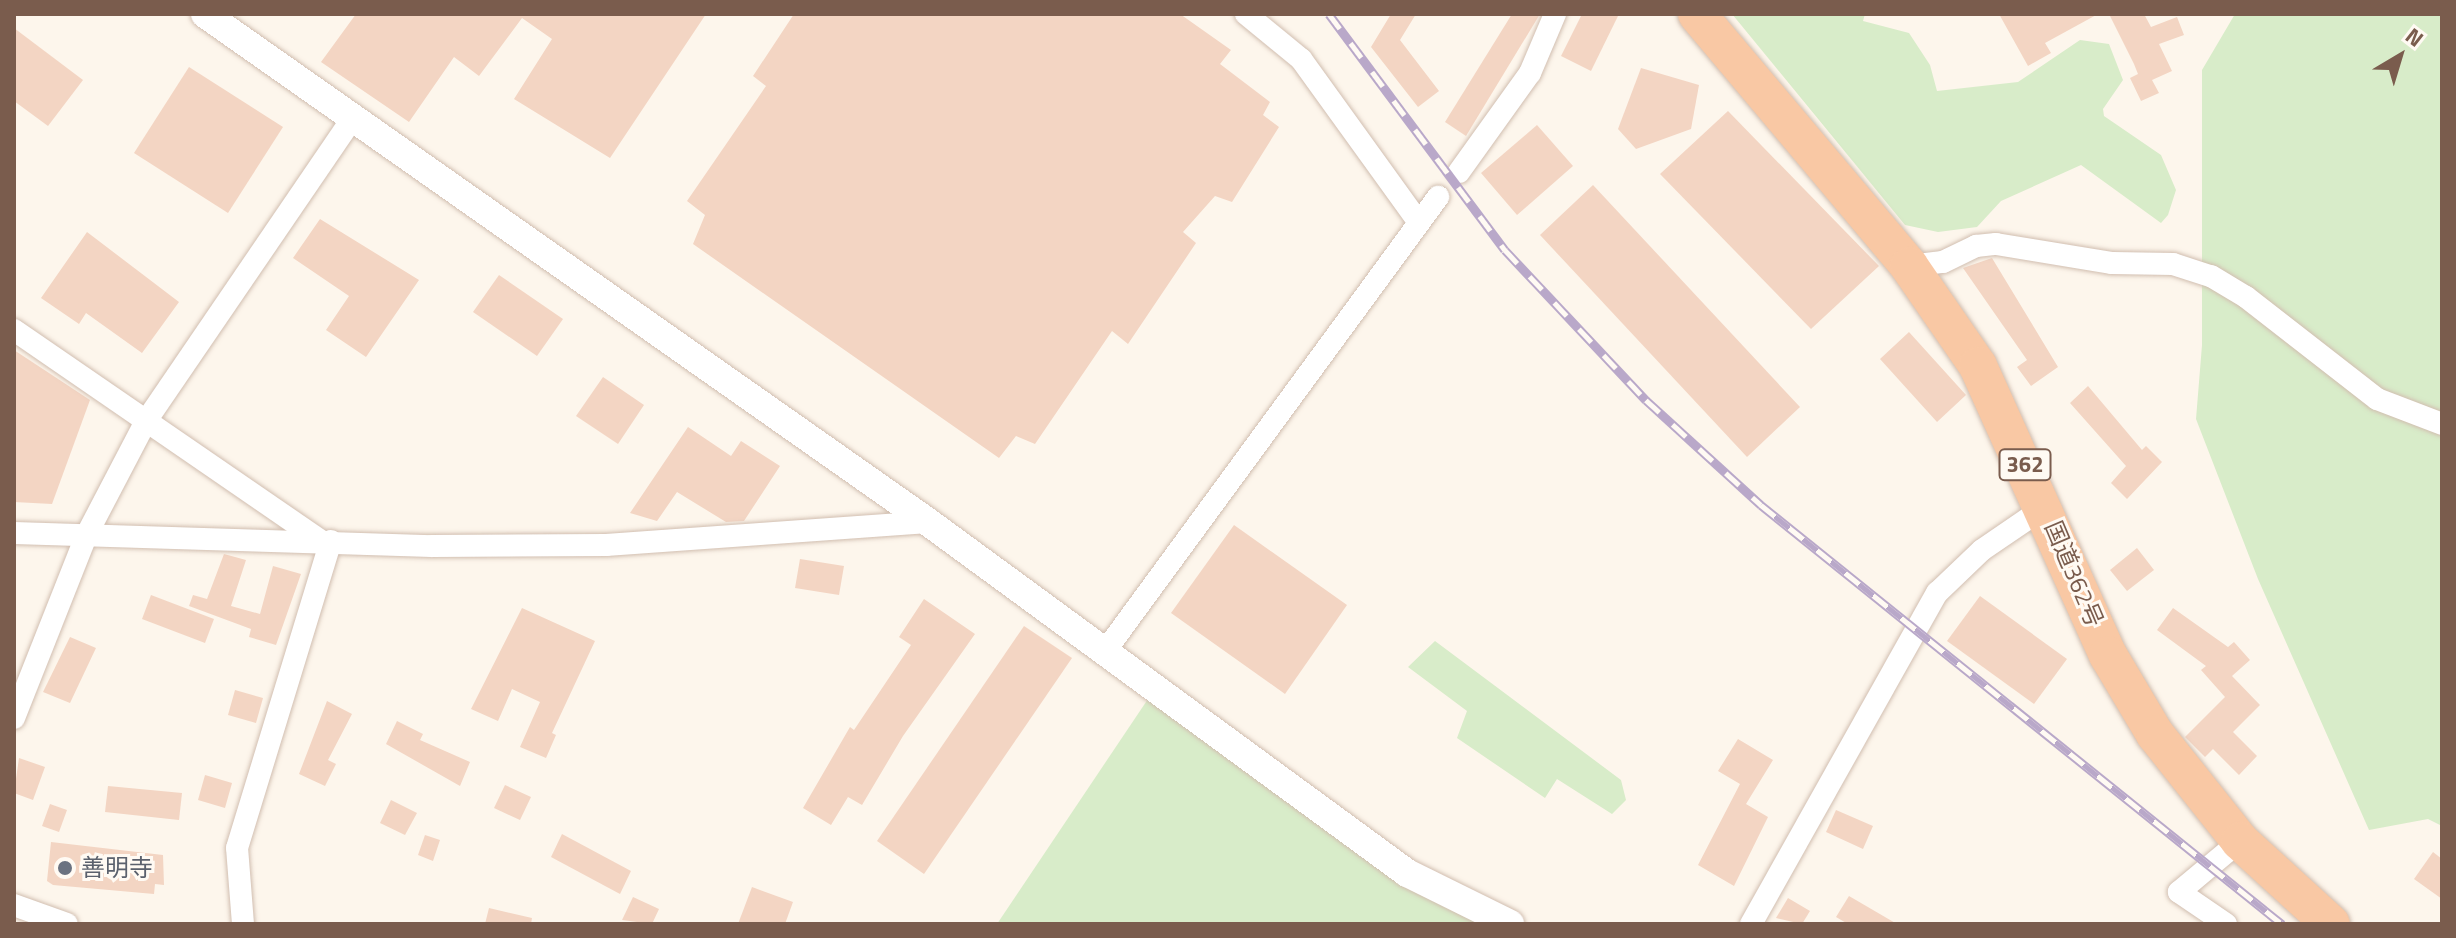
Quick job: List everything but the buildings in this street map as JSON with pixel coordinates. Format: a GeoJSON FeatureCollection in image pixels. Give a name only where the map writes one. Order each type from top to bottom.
{"type":"FeatureCollection","features":[{"type":"Feature","properties":{"kind":"highway","name":"国道362号"},"geometry":{"type":"LineString","coordinates":[[1697,14],[1909,266],[1978,366],[2045,507],[2108,655],[2155,734],[2240,841],[2331,924]]}},
{"type":"Feature","properties":{"kind":"street"},"geometry":{"type":"LineString","coordinates":[[205,14],[928,522],[1407,873],[1510,924]]}},
{"type":"Feature","properties":{"kind":"street"},"geometry":{"type":"LineString","coordinates":[[1246,14],[1301,59],[1417,220]]}},
{"type":"Feature","properties":{"kind":"street"},"geometry":{"type":"LineString","coordinates":[[1459,172],[1530,73],[1555,14]]}},
{"type":"Feature","properties":{"kind":"street"},"geometry":{"type":"LineString","coordinates":[[14,718],[87,534],[146,421],[353,118]]}},
{"type":"Feature","properties":{"kind":"street"},"geometry":{"type":"LineString","coordinates":[[1106,650],[1417,220],[1438,197]]}},
{"type":"Feature","properties":{"kind":"street"},"geometry":{"type":"LineString","coordinates":[[1909,266],[1943,262],[1976,246],[1996,244],[2112,263],[2173,264],[2211,276],[2246,297],[2377,399],[2442,424]]}},
{"type":"Feature","properties":{"kind":"street"},"geometry":{"type":"LineString","coordinates":[[14,330],[326,541]]}},
{"type":"Feature","properties":{"kind":"street"},"geometry":{"type":"LineString","coordinates":[[1751,924],[1937,593],[1982,550],[2045,507]]}},
{"type":"Feature","properties":{"kind":"street"},"geometry":{"type":"LineString","coordinates":[[14,533],[606,545],[928,522]]}},
{"type":"Feature","properties":{"kind":"street"},"geometry":{"type":"LineString","coordinates":[[243,924],[237,848],[326,541]]}},
{"type":"Feature","properties":{"kind":"street"},"geometry":{"type":"LineString","coordinates":[[2226,924],[2179,892],[2240,841]]}},
{"type":"Feature","properties":{"kind":"street"},"geometry":{"type":"LineString","coordinates":[[14,905],[67,924]]}},
{"type":"Feature","properties":{"kind":"green space"},"geometry":{"type":"Polygon","coordinates":[[[1732,14],[1865,14],[1863,21],[1909,33],[1930,65],[1937,91],[2018,82],[2080,40],[2109,44],[2123,80],[2103,109],[2104,116],[2161,155],[2176,190],[2168,215],[2161,223],[2081,165],[2001,201],[1977,227],[1938,232],[1905,225],[1732,14]]]}},
{"type":"Feature","properties":{"kind":"green space"},"geometry":{"type":"Polygon","coordinates":[[[2235,14],[2442,14],[2442,826],[2428,819],[2369,830],[2258,579],[2196,419],[2202,345],[2202,70],[2235,14]]]}},
{"type":"Feature","properties":{"kind":"green space"},"geometry":{"type":"Polygon","coordinates":[[[1435,641],[1621,780],[1626,800],[1612,814],[1557,779],[1545,798],[1457,738],[1467,711],[1408,667],[1435,641]]]}},
{"type":"Feature","properties":{"kind":"green space"},"geometry":{"type":"Polygon","coordinates":[[[1150,696],[1483,924],[997,924],[1150,696]]]}},
{"type":"Feature","properties":{"kind":"railway"},"geometry":{"type":"LineString","coordinates":[[1329,14],[1505,250],[1646,400],[1761,505],[2282,924]]}},
{"type":"Feature","properties":{"kind":"place","name":"善明寺"},"geometry":{"type":"Point","coordinates":[65,868]}}]}
